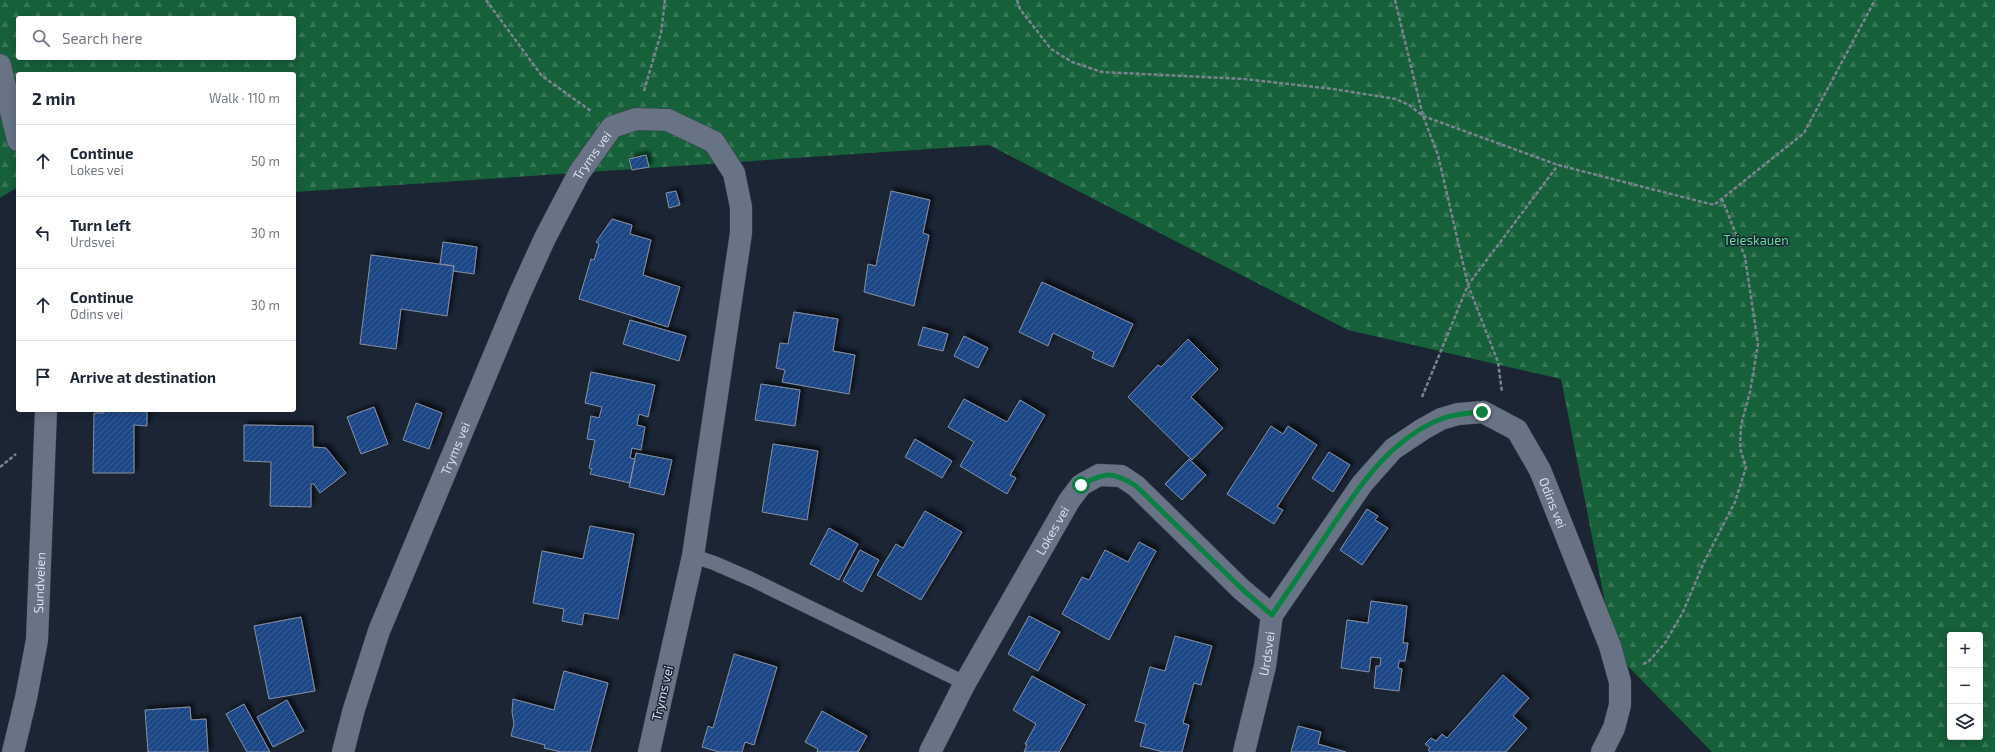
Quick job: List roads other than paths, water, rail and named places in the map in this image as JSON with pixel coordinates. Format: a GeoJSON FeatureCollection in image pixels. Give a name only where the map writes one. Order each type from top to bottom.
{"type":"FeatureCollection","features":[{"type":"Feature","properties":{"kind":"street"},"geometry":{"type":"LineString","coordinates":[[0,65],[16,132]]}},
{"type":"Feature","properties":{"kind":"street","name":"Tryms vei"},"geometry":{"type":"LineString","coordinates":[[343,752],[354,709],[379,632],[544,238],[579,173],[612,127],[636,119],[668,120],[714,142],[734,173],[741,207],[741,233],[693,556],[649,752]]}},
{"type":"Feature","properties":{"kind":"street","name":"Sundveien"},"geometry":{"type":"LineString","coordinates":[[13,752],[26,698],[36,640],[46,412]]}},
{"type":"Feature","properties":{"kind":"street","name":"Odins vei"},"geometry":{"type":"LineString","coordinates":[[1362,484],[1393,449],[1423,428],[1440,419],[1458,414],[1482,412],[1517,430],[1540,470],[1610,646],[1620,682],[1620,704],[1614,728],[1602,752]]}},
{"type":"Feature","properties":{"kind":"street","name":"Lokes vei"},"geometry":{"type":"LineString","coordinates":[[930,752],[965,683],[1069,501],[1081,485],[1099,475],[1120,476],[1136,486],[1241,588],[1272,615]]}},
{"type":"Feature","properties":{"kind":"street","name":"Urdsvei"},"geometry":{"type":"LineString","coordinates":[[1244,752],[1265,666],[1272,615],[1362,484]]}},
{"type":"Feature","properties":{"kind":"lane"},"geometry":{"type":"LineString","coordinates":[[693,556],[714,563],[751,579],[965,683]]}},
{"type":"Feature","properties":{"kind":"park label","name":"Teieskauen"},"geometry":{"type":"Point","coordinates":[1756,240]}}]}
